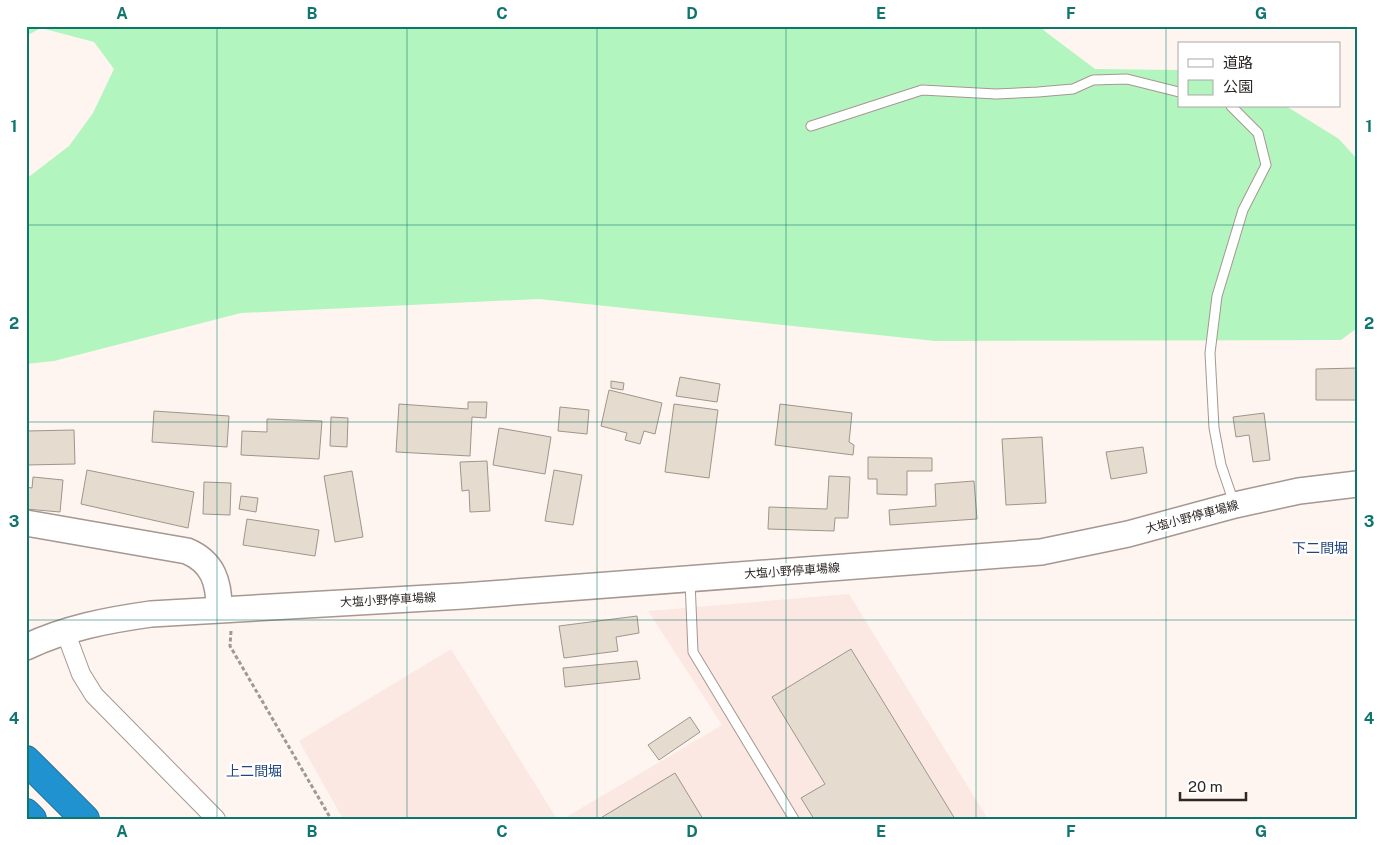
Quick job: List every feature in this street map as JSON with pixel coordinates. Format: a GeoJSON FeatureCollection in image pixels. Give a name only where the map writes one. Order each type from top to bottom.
{"type":"FeatureCollection","features":[{"type":"Feature","properties":{"kind":"highway"},"geometry":{"type":"LineString","coordinates":[[26,760],[85,819]]}},
{"type":"Feature","properties":{"kind":"highway"},"geometry":{"type":"LineString","coordinates":[[26,813],[32,819]]}},
{"type":"Feature","properties":{"kind":"main road","name":"大塩小野停車場線"},"geometry":{"type":"LineString","coordinates":[[26,647],[65,631],[103,621],[151,614],[226,608],[463,596],[1041,552],[1128,534],[1299,490],[1357,484]]}},
{"type":"Feature","properties":{"kind":"main road"},"geometry":{"type":"LineString","coordinates":[[26,523],[187,551],[202,559],[213,573],[226,608]]}},
{"type":"Feature","properties":{"kind":"street"},"geometry":{"type":"LineString","coordinates":[[65,631],[80,674],[94,695],[216,819]]}},
{"type":"Feature","properties":{"kind":"lane"},"geometry":{"type":"LineString","coordinates":[[811,126],[922,90],[996,94],[1038,92],[1073,89],[1093,80],[1127,79],[1178,92]]}},
{"type":"Feature","properties":{"kind":"lane"},"geometry":{"type":"LineString","coordinates":[[1233,108],[1258,133],[1266,165],[1243,210],[1216,296],[1210,353],[1214,428],[1221,465],[1235,505]]}},
{"type":"Feature","properties":{"kind":"lane"},"geometry":{"type":"LineString","coordinates":[[690,578],[693,652],[794,819]]}},
{"type":"Feature","properties":{"kind":"path"},"geometry":{"type":"LineString","coordinates":[[226,608],[230,646],[331,819]]}},
{"type":"Feature","properties":{"kind":"shaded area"},"geometry":{"type":"Polygon","coordinates":[[[849,594],[988,819],[563,819],[722,725],[648,611],[849,594]]]}},
{"type":"Feature","properties":{"kind":"shaded area"},"geometry":{"type":"Polygon","coordinates":[[[451,649],[557,819],[343,819],[299,741],[451,649]]]}},
{"type":"Feature","properties":{"kind":"green space"},"geometry":{"type":"Polygon","coordinates":[[[26,26],[1038,26],[1095,69],[1178,70],[1178,108],[1289,108],[1339,139],[1357,159],[1357,328],[1341,340],[935,341],[539,299],[241,313],[54,361],[26,364],[26,179],[69,146],[93,113],[114,69],[94,42],[41,28],[26,36],[26,26]]]}},
{"type":"Feature","properties":{"kind":"building"},"geometry":{"type":"Polygon","coordinates":[[[1357,368],[1357,400],[1316,400],[1316,369],[1357,368]]]}},
{"type":"Feature","properties":{"kind":"building"},"geometry":{"type":"Polygon","coordinates":[[[680,377],[720,384],[717,402],[676,396],[680,377]]]}},
{"type":"Feature","properties":{"kind":"building"},"geometry":{"type":"Polygon","coordinates":[[[611,381],[624,383],[623,390],[611,388],[611,381]]]}},
{"type":"Feature","properties":{"kind":"building"},"geometry":{"type":"Polygon","coordinates":[[[609,390],[662,403],[655,434],[644,431],[640,444],[625,440],[627,433],[601,426],[609,390]]]}},
{"type":"Feature","properties":{"kind":"building"},"geometry":{"type":"Polygon","coordinates":[[[468,402],[487,402],[486,418],[472,417],[470,456],[396,452],[399,404],[468,409],[468,402]]]}},
{"type":"Feature","properties":{"kind":"building"},"geometry":{"type":"Polygon","coordinates":[[[674,404],[718,410],[709,478],[665,472],[674,404]]]}},
{"type":"Feature","properties":{"kind":"building"},"geometry":{"type":"Polygon","coordinates":[[[780,404],[852,413],[849,442],[854,445],[853,455],[775,445],[780,404]]]}},
{"type":"Feature","properties":{"kind":"building"},"geometry":{"type":"Polygon","coordinates":[[[560,407],[589,410],[587,434],[558,431],[560,407]]]}},
{"type":"Feature","properties":{"kind":"building"},"geometry":{"type":"Polygon","coordinates":[[[154,411],[229,416],[227,447],[152,442],[154,411]]]}},
{"type":"Feature","properties":{"kind":"building"},"geometry":{"type":"Polygon","coordinates":[[[1264,413],[1270,460],[1253,462],[1249,435],[1236,437],[1233,417],[1264,413]]]}},
{"type":"Feature","properties":{"kind":"building"},"geometry":{"type":"Polygon","coordinates":[[[331,417],[348,418],[347,447],[330,446],[331,417]]]}},
{"type":"Feature","properties":{"kind":"building"},"geometry":{"type":"Polygon","coordinates":[[[267,419],[322,421],[319,459],[241,455],[242,431],[267,432],[267,419]]]}},
{"type":"Feature","properties":{"kind":"building"},"geometry":{"type":"Polygon","coordinates":[[[499,428],[551,437],[545,474],[493,465],[499,428]]]}},
{"type":"Feature","properties":{"kind":"building"},"geometry":{"type":"Polygon","coordinates":[[[74,430],[75,464],[26,465],[26,431],[74,430]]]}},
{"type":"Feature","properties":{"kind":"building"},"geometry":{"type":"Polygon","coordinates":[[[1042,437],[1046,503],[1006,505],[1002,439],[1042,437]]]}},
{"type":"Feature","properties":{"kind":"building"},"geometry":{"type":"Polygon","coordinates":[[[1143,447],[1147,473],[1111,479],[1106,452],[1143,447]]]}},
{"type":"Feature","properties":{"kind":"building"},"geometry":{"type":"Polygon","coordinates":[[[868,457],[932,458],[932,471],[907,471],[907,495],[877,494],[877,479],[868,479],[868,457]]]}},
{"type":"Feature","properties":{"kind":"building"},"geometry":{"type":"Polygon","coordinates":[[[487,461],[490,511],[470,512],[469,490],[462,491],[460,462],[487,461]]]}},
{"type":"Feature","properties":{"kind":"building"},"geometry":{"type":"Polygon","coordinates":[[[87,470],[194,492],[188,528],[81,504],[87,470]]]}},
{"type":"Feature","properties":{"kind":"building"},"geometry":{"type":"Polygon","coordinates":[[[554,470],[582,475],[573,525],[545,521],[554,470]]]}},
{"type":"Feature","properties":{"kind":"building"},"geometry":{"type":"Polygon","coordinates":[[[352,471],[363,537],[335,542],[324,476],[352,471]]]}},
{"type":"Feature","properties":{"kind":"building"},"geometry":{"type":"Polygon","coordinates":[[[829,476],[850,477],[848,518],[835,518],[834,531],[768,529],[769,507],[827,509],[829,476]]]}},
{"type":"Feature","properties":{"kind":"building"},"geometry":{"type":"Polygon","coordinates":[[[33,477],[63,480],[60,512],[26,509],[26,487],[32,488],[33,477]]]}},
{"type":"Feature","properties":{"kind":"building"},"geometry":{"type":"Polygon","coordinates":[[[974,481],[977,519],[890,525],[889,510],[936,506],[935,484],[974,481]]]}},
{"type":"Feature","properties":{"kind":"building"},"geometry":{"type":"Polygon","coordinates":[[[204,482],[231,483],[230,515],[203,514],[204,482]]]}},
{"type":"Feature","properties":{"kind":"building"},"geometry":{"type":"Polygon","coordinates":[[[241,496],[258,498],[256,512],[239,509],[241,496]]]}},
{"type":"Feature","properties":{"kind":"building"},"geometry":{"type":"Polygon","coordinates":[[[247,519],[319,530],[315,556],[243,545],[247,519]]]}},
{"type":"Feature","properties":{"kind":"building"},"geometry":{"type":"Polygon","coordinates":[[[637,616],[639,633],[616,637],[618,651],[564,658],[559,626],[637,616]]]}},
{"type":"Feature","properties":{"kind":"building"},"geometry":{"type":"Polygon","coordinates":[[[851,649],[955,819],[814,819],[801,798],[825,784],[772,697],[851,649]]]}},
{"type":"Feature","properties":{"kind":"building"},"geometry":{"type":"Polygon","coordinates":[[[637,661],[640,679],[565,687],[563,668],[637,661]]]}},
{"type":"Feature","properties":{"kind":"building"},"geometry":{"type":"Polygon","coordinates":[[[690,717],[700,732],[659,760],[648,745],[690,717]]]}},
{"type":"Feature","properties":{"kind":"building"},"geometry":{"type":"Polygon","coordinates":[[[675,773],[703,819],[599,819],[675,773]]]}},
{"type":"Feature","properties":{"kind":"district","name":"下二間堀"},"geometry":{"type":"Point","coordinates":[1320,548]}},
{"type":"Feature","properties":{"kind":"district","name":"上二間堀"},"geometry":{"type":"Point","coordinates":[254,771]}}]}
